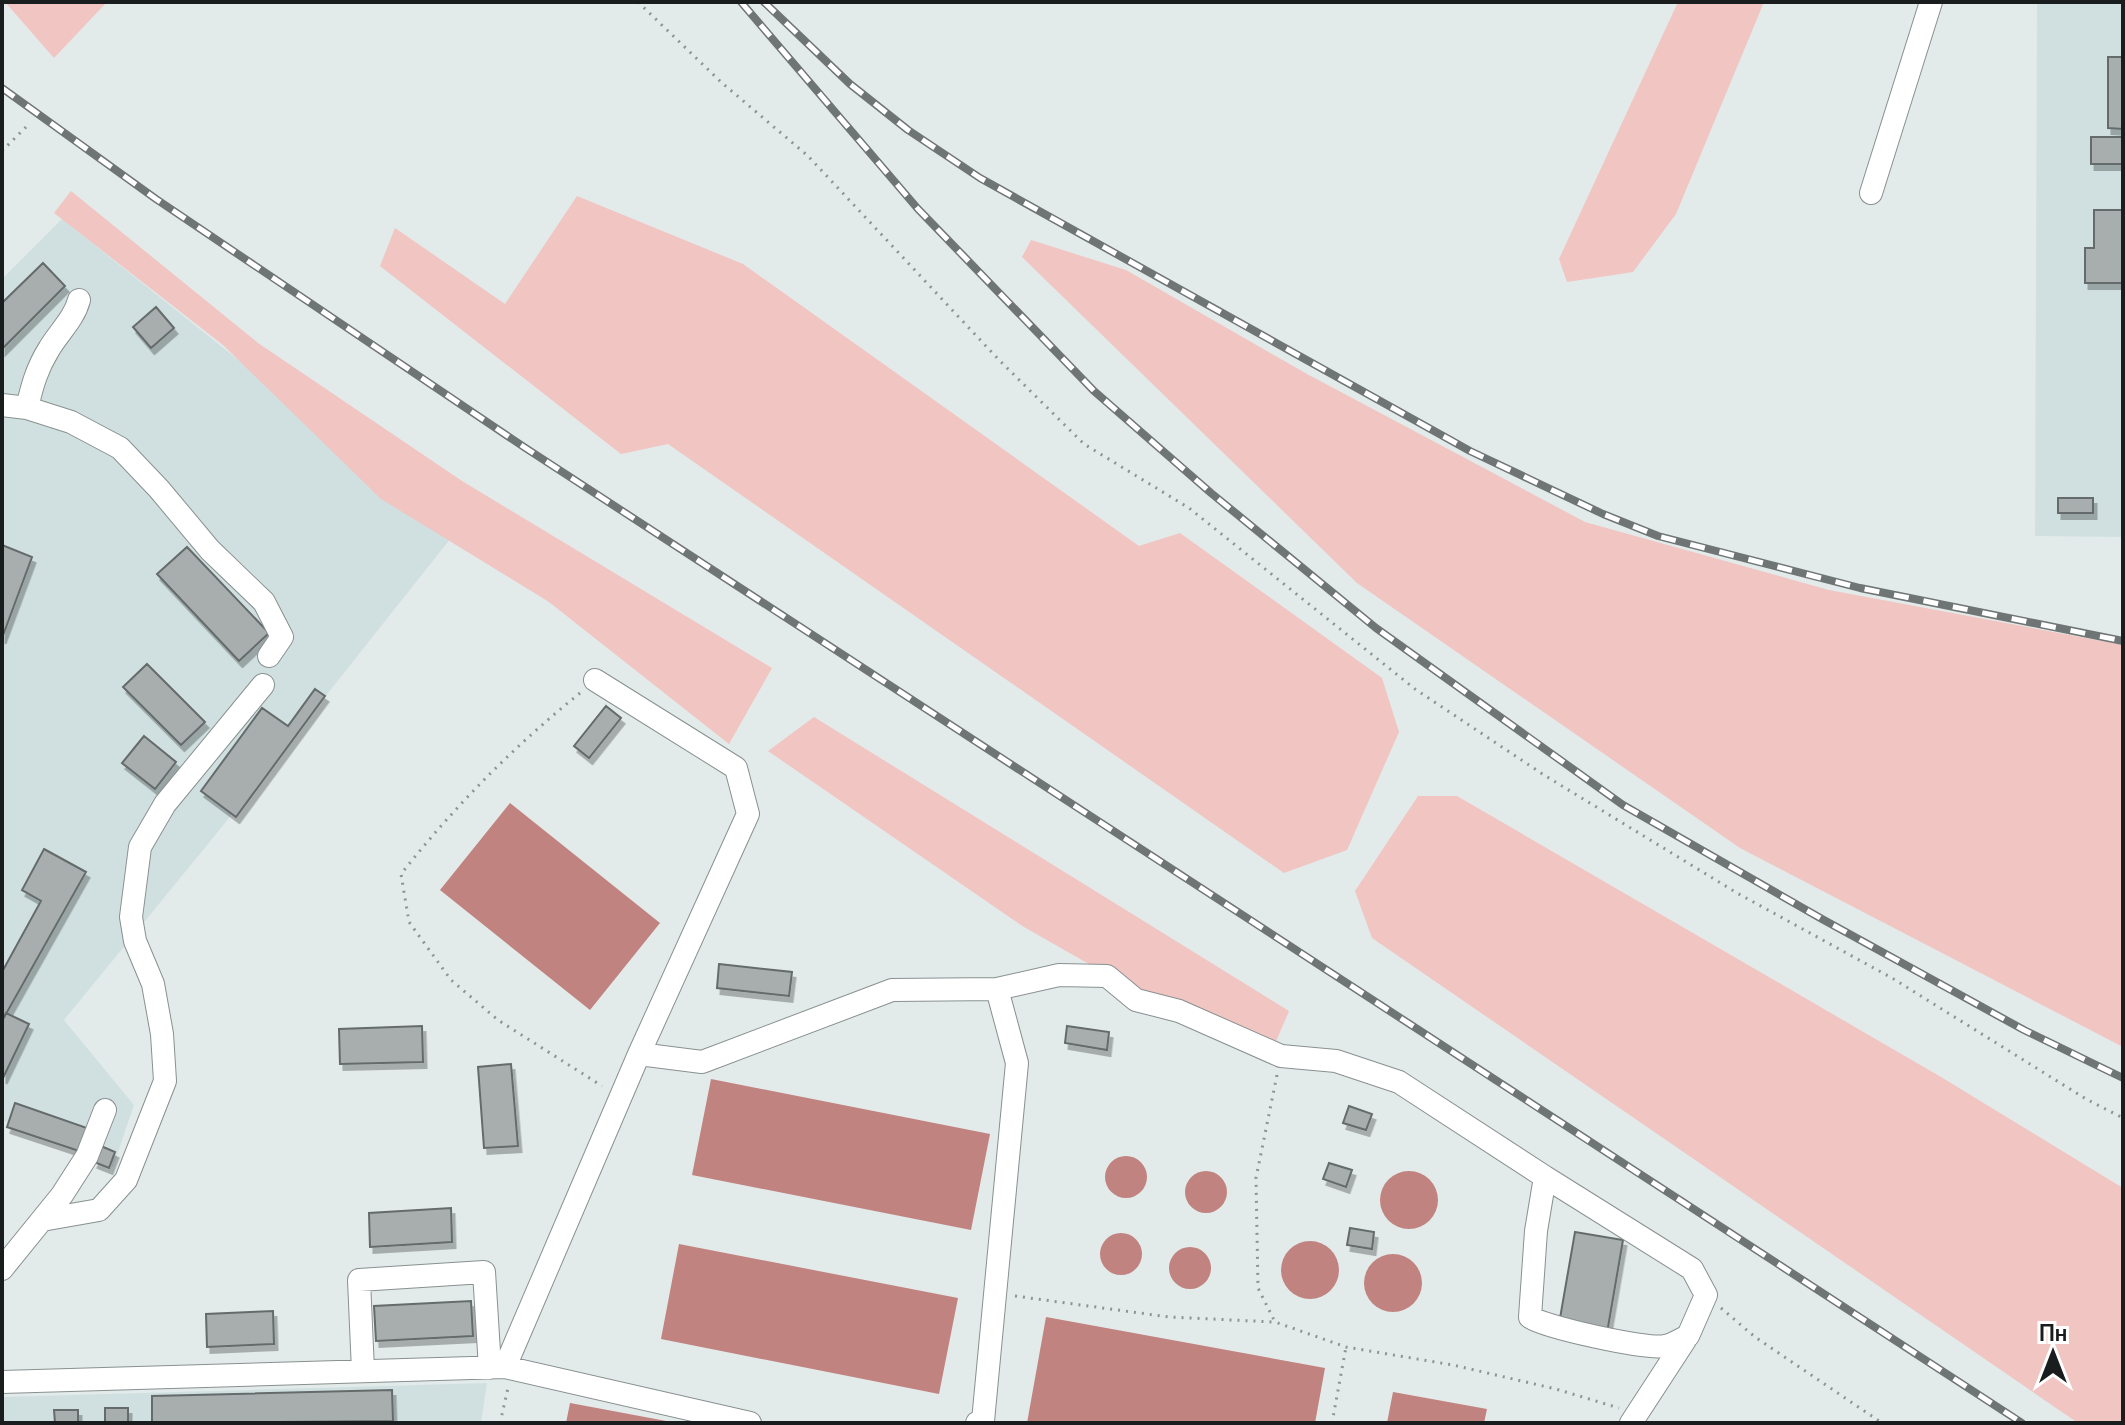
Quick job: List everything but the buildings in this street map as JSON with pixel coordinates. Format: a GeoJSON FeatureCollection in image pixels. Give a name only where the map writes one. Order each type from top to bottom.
{"type":"FeatureCollection","features":[{"type":"Feature","properties":{"kind":"lane"},"geometry":{"type":"LineString","coordinates":[[1871,193],[1931,2]]}},
{"type":"Feature","properties":{"kind":"lane"},"geometry":{"type":"LineString","coordinates":[[27,408],[33,377],[76,311],[79,300]]}},
{"type":"Feature","properties":{"kind":"lane"},"geometry":{"type":"LineString","coordinates":[[2,405],[27,408],[71,422],[120,448],[210,550],[264,602],[282,637],[269,656]]}},
{"type":"Feature","properties":{"kind":"lane"},"geometry":{"type":"LineString","coordinates":[[502,1368],[748,814],[736,768],[595,680]]}},
{"type":"Feature","properties":{"kind":"lane"},"geometry":{"type":"LineString","coordinates":[[42,1220],[99,1210],[126,1180],[165,1081],[162,1034],[153,984],[135,941],[131,917],[140,847],[165,804],[263,685]]}},
{"type":"Feature","properties":{"kind":"lane"},"geometry":{"type":"LineString","coordinates":[[639,1054],[702,1062],[892,990],[997,989],[1059,975],[1107,976],[1136,1000],[1179,1011],[1281,1056],[1336,1061],[1399,1082],[1692,1269],[1706,1295],[1688,1336],[1634,1418]]}},
{"type":"Feature","properties":{"kind":"lane"},"geometry":{"type":"LineString","coordinates":[[977,1423],[983,1421],[1017,1063],[997,989]]}},
{"type":"Feature","properties":{"kind":"lane"},"geometry":{"type":"LineString","coordinates":[[2,1269],[62,1195],[87,1156],[105,1110]]}},
{"type":"Feature","properties":{"kind":"lane"},"geometry":{"type":"LineString","coordinates":[[1545,1177],[1535,1245],[1530,1317],[1546,1325],[1645,1346],[1665,1346],[1688,1336]]}},
{"type":"Feature","properties":{"kind":"lane"},"geometry":{"type":"LineString","coordinates":[[363,1371],[359,1280],[484,1272],[502,1368]]}},
{"type":"Feature","properties":{"kind":"lane"},"geometry":{"type":"LineString","coordinates":[[3,1379],[502,1368],[750,1423]]}},
{"type":"Feature","properties":{"kind":"path"},"geometry":{"type":"LineString","coordinates":[[638,2],[721,82],[808,156],[988,349],[1084,444],[1189,508],[1415,689],[1544,775],[1737,893],[1892,978],[2086,1099],[2123,1118]]}},
{"type":"Feature","properties":{"kind":"path"},"geometry":{"type":"LineString","coordinates":[[2,151],[26,127]]}},
{"type":"Feature","properties":{"kind":"path"},"geometry":{"type":"LineString","coordinates":[[595,680],[531,733],[445,819],[401,874],[409,922],[451,980],[521,1036],[621,1097]]}},
{"type":"Feature","properties":{"kind":"path"},"geometry":{"type":"LineString","coordinates":[[1275,1322],[1258,1288],[1256,1178],[1281,1056]]}},
{"type":"Feature","properties":{"kind":"path"},"geometry":{"type":"LineString","coordinates":[[995,1293],[1169,1317],[1275,1322],[1346,1347],[1453,1365],[1556,1389],[1634,1418]]}},
{"type":"Feature","properties":{"kind":"path"},"geometry":{"type":"LineString","coordinates":[[1706,1295],[1755,1337],[1882,1423]]}},
{"type":"Feature","properties":{"kind":"path"},"geometry":{"type":"LineString","coordinates":[[1332,1423],[1346,1347]]}},
{"type":"Feature","properties":{"kind":"path"},"geometry":{"type":"LineString","coordinates":[[500,1423],[502,1368]]}},
{"type":"Feature","properties":{"kind":"shaded area"},"geometry":{"type":"Polygon","coordinates":[[[5,2],[107,2],[54,58],[5,2]]]}},
{"type":"Feature","properties":{"kind":"shaded area"},"geometry":{"type":"Polygon","coordinates":[[[1678,2],[1764,2],[1676,214],[1633,272],[1567,282],[1559,259],[1678,2]]]}},
{"type":"Feature","properties":{"kind":"shaded area"},"geometry":{"type":"Polygon","coordinates":[[[2037,2],[2123,2],[2123,537],[2035,536],[2037,2]]]}},
{"type":"Feature","properties":{"kind":"shaded area"},"geometry":{"type":"Polygon","coordinates":[[[71,191],[258,343],[462,481],[772,668],[729,744],[549,602],[381,499],[223,345],[54,213],[71,191]]]}},
{"type":"Feature","properties":{"kind":"shaded area"},"geometry":{"type":"Polygon","coordinates":[[[577,196],[743,264],[1139,546],[1180,533],[1382,678],[1399,732],[1347,850],[1284,873],[668,444],[621,454],[380,266],[395,228],[505,304],[577,196]]]}},
{"type":"Feature","properties":{"kind":"shaded area"},"geometry":{"type":"Polygon","coordinates":[[[62,219],[455,533],[64,1020],[134,1105],[113,1167],[2,1120],[2,279],[62,219]]]}},
{"type":"Feature","properties":{"kind":"shaded area"},"geometry":{"type":"Polygon","coordinates":[[[1031,240],[1126,270],[1307,374],[1585,522],[1829,590],[2123,645],[2123,1047],[1740,848],[1357,583],[1022,257],[1031,240]]]}},
{"type":"Feature","properties":{"kind":"shaded area"},"geometry":{"type":"Polygon","coordinates":[[[814,717],[1289,1011],[1274,1046],[1138,992],[1024,927],[768,751],[814,717]]]}},
{"type":"Feature","properties":{"kind":"shaded area"},"geometry":{"type":"Polygon","coordinates":[[[1418,796],[1457,796],[1941,1077],[2123,1188],[2123,1423],[2078,1423],[1372,938],[1355,891],[1418,796]]]}},
{"type":"Feature","properties":{"kind":"shaded area"},"geometry":{"type":"Polygon","coordinates":[[[510,803],[660,923],[590,1010],[440,890],[510,803]]]}},
{"type":"Feature","properties":{"kind":"shaded area"},"geometry":{"type":"Polygon","coordinates":[[[711,1079],[990,1134],[971,1230],[692,1175],[711,1079]]]}},
{"type":"Feature","properties":{"kind":"shaded area"},"geometry":{"type":"Polygon","coordinates":[[[1126,1156],[1141,1162],[1147,1177],[1141,1192],[1126,1198],[1111,1192],[1105,1177],[1111,1162],[1126,1156]]]}},
{"type":"Feature","properties":{"kind":"shaded area"},"geometry":{"type":"Polygon","coordinates":[[[1206,1171],[1221,1177],[1227,1192],[1221,1207],[1206,1213],[1191,1207],[1185,1192],[1191,1177],[1206,1171]]]}},
{"type":"Feature","properties":{"kind":"shaded area"},"geometry":{"type":"Polygon","coordinates":[[[1409,1171],[1429,1180],[1438,1200],[1429,1220],[1409,1229],[1389,1220],[1380,1200],[1389,1180],[1409,1171]]]}},
{"type":"Feature","properties":{"kind":"shaded area"},"geometry":{"type":"Polygon","coordinates":[[[1121,1233],[1136,1239],[1142,1254],[1136,1269],[1121,1275],[1106,1269],[1100,1254],[1106,1239],[1121,1233]]]}},
{"type":"Feature","properties":{"kind":"shaded area"},"geometry":{"type":"Polygon","coordinates":[[[1310,1241],[1330,1250],[1339,1270],[1330,1290],[1310,1299],[1290,1290],[1281,1270],[1290,1250],[1310,1241]]]}},
{"type":"Feature","properties":{"kind":"shaded area"},"geometry":{"type":"Polygon","coordinates":[[[679,1244],[958,1298],[939,1394],[661,1339],[679,1244]]]}},
{"type":"Feature","properties":{"kind":"shaded area"},"geometry":{"type":"Polygon","coordinates":[[[1190,1247],[1205,1253],[1211,1268],[1205,1283],[1190,1289],[1175,1283],[1169,1268],[1175,1253],[1190,1247]]]}},
{"type":"Feature","properties":{"kind":"shaded area"},"geometry":{"type":"Polygon","coordinates":[[[1393,1254],[1404,1256],[1413,1263],[1420,1272],[1420,1294],[1413,1303],[1404,1310],[1393,1312],[1382,1310],[1373,1303],[1366,1294],[1364,1283],[1366,1272],[1373,1263],[1382,1256],[1393,1254]]]}},
{"type":"Feature","properties":{"kind":"shaded area"},"geometry":{"type":"Polygon","coordinates":[[[1046,1317],[1325,1368],[1315,1423],[1027,1423],[1046,1317]]]}},
{"type":"Feature","properties":{"kind":"shaded area"},"geometry":{"type":"Polygon","coordinates":[[[487,1383],[481,1423],[2,1423],[2,1397],[487,1383]]]}},
{"type":"Feature","properties":{"kind":"shaded area"},"geometry":{"type":"Polygon","coordinates":[[[1393,1392],[1487,1409],[1484,1423],[1387,1423],[1393,1392]]]}},
{"type":"Feature","properties":{"kind":"shaded area"},"geometry":{"type":"Polygon","coordinates":[[[570,1403],[677,1423],[566,1423],[570,1403]]]}},
{"type":"Feature","properties":{"kind":"railway"},"geometry":{"type":"LineString","coordinates":[[741,2],[918,209],[1094,391],[1211,493],[1376,628],[1623,805],[2024,1030],[2123,1078]]}},
{"type":"Feature","properties":{"kind":"railway"},"geometry":{"type":"LineString","coordinates":[[764,2],[850,84],[908,130],[980,178],[1470,451],[1603,514],[1658,536],[1860,588],[2123,641]]}},
{"type":"Feature","properties":{"kind":"railway"},"geometry":{"type":"LineString","coordinates":[[2,88],[156,199],[524,447],[2022,1423]]}}]}
